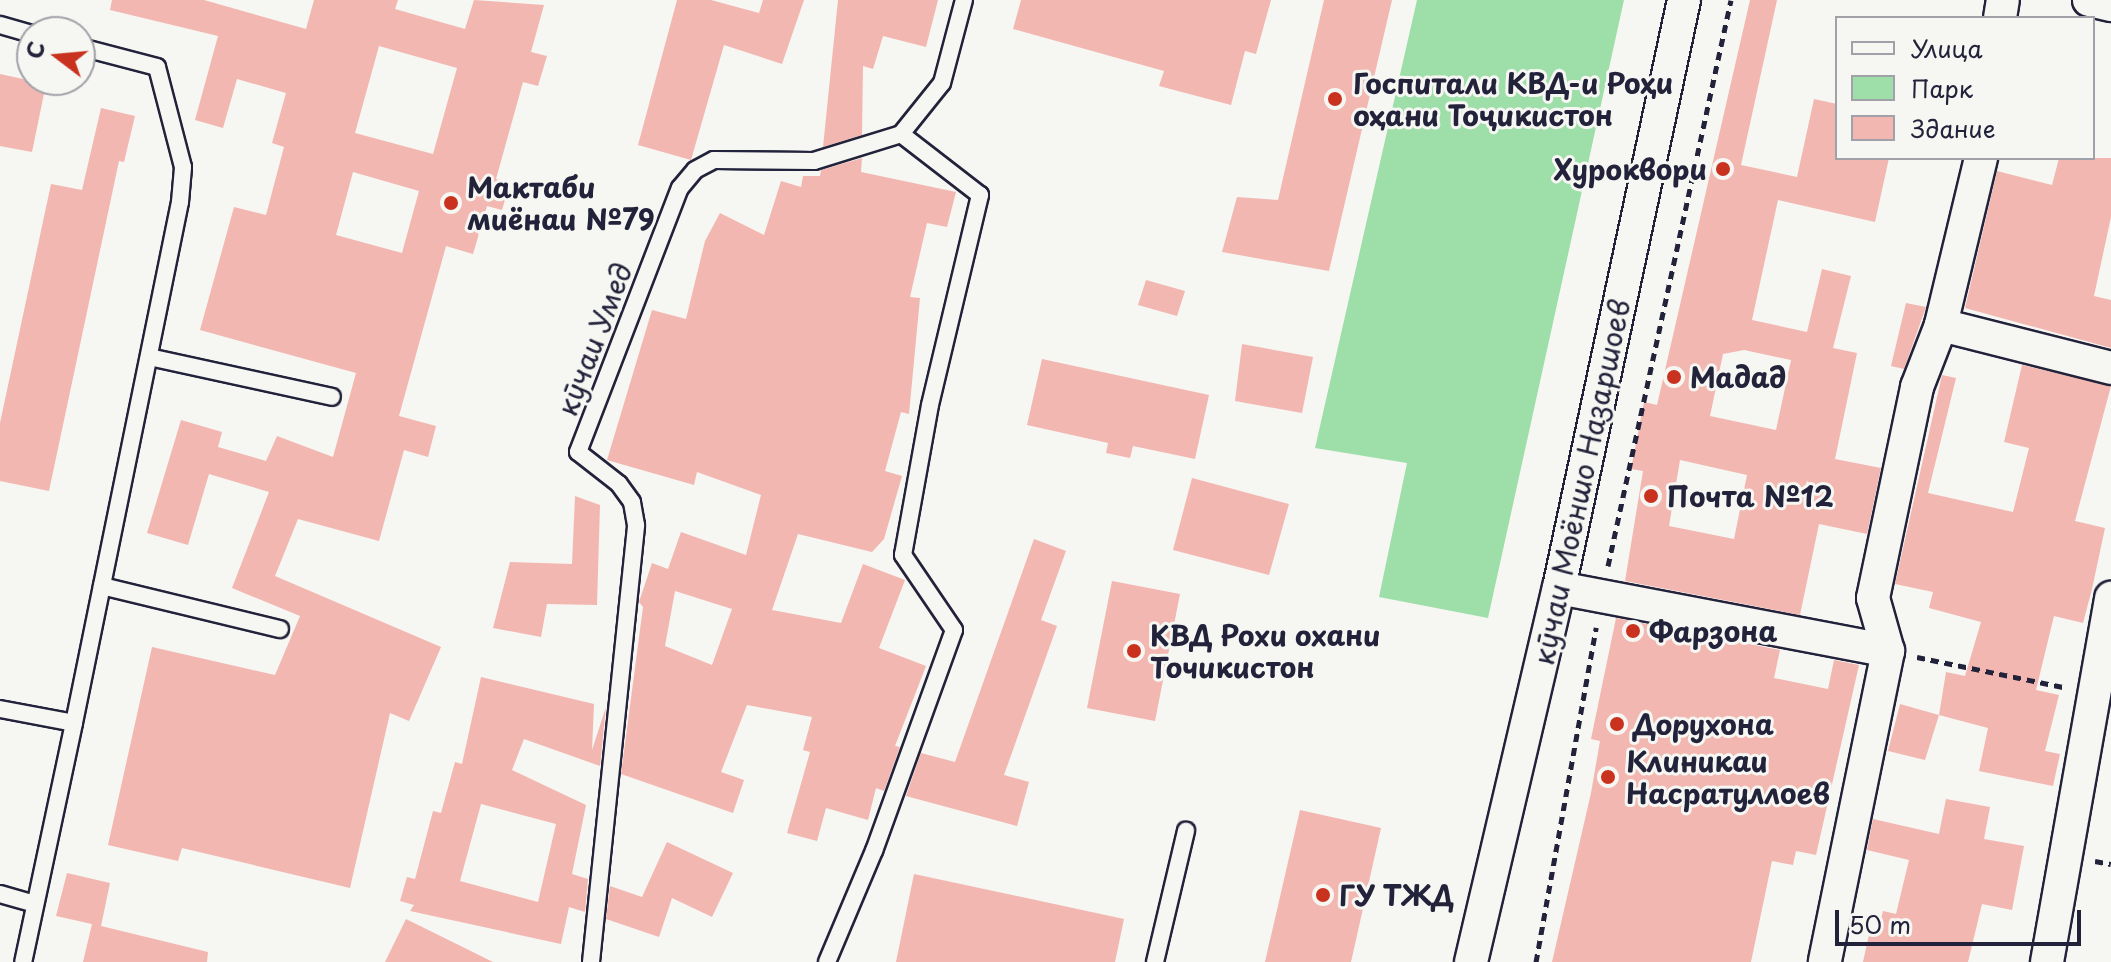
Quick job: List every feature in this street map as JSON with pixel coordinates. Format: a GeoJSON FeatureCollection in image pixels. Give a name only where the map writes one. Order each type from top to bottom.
{"type":"FeatureCollection","features":[{"type":"Feature","properties":{"kind":"street","name":"кӯчаи Моёншо Назаршоев"},"geometry":{"type":"LineString","coordinates":[[1471,962],[1559,588],[1684,0]]}},
{"type":"Feature","properties":{"kind":"street"},"geometry":{"type":"LineString","coordinates":[[2089,0],[2111,5]]}},
{"type":"Feature","properties":{"kind":"street"},"geometry":{"type":"LineString","coordinates":[[1825,962],[1888,651],[1873,598],[1917,387],[1941,325],[1981,160]]}},
{"type":"Feature","properties":{"kind":"street"},"geometry":{"type":"LineString","coordinates":[[1941,325],[2111,368]]}},
{"type":"Feature","properties":{"kind":"street"},"geometry":{"type":"LineString","coordinates":[[1559,588],[1888,651]]}},
{"type":"Feature","properties":{"kind":"street"},"geometry":{"type":"LineString","coordinates":[[2047,962],[2091,692],[2111,598]]}},
{"type":"Feature","properties":{"kind":"lane"},"geometry":{"type":"LineString","coordinates":[[827,962],[874,851],[954,630],[903,555],[930,405],[980,195],[901,134],[942,83],[964,0]]}},
{"type":"Feature","properties":{"kind":"lane"},"geometry":{"type":"LineString","coordinates":[[23,962],[149,357],[183,167],[157,67],[96,51]]}},
{"type":"Feature","properties":{"kind":"lane","name":"кӯчаи Умед"},"geometry":{"type":"LineString","coordinates":[[591,962],[636,525],[632,502],[619,484],[578,452],[680,188],[695,170],[714,160],[814,161],[901,134]]}},
{"type":"Feature","properties":{"kind":"lane"},"geometry":{"type":"LineString","coordinates":[[149,357],[332,397]]}},
{"type":"Feature","properties":{"kind":"lane"},"geometry":{"type":"LineString","coordinates":[[102,586],[280,629]]}},
{"type":"Feature","properties":{"kind":"lane"},"geometry":{"type":"LineString","coordinates":[[0,709],[74,723]]}},
{"type":"Feature","properties":{"kind":"lane"},"geometry":{"type":"LineString","coordinates":[[1155,962],[1186,831]]}},
{"type":"Feature","properties":{"kind":"lane"},"geometry":{"type":"LineString","coordinates":[[0,894],[35,904]]}},
{"type":"Feature","properties":{"kind":"path"},"geometry":{"type":"LineString","coordinates":[[1536,962],[1602,596],[1731,0]]}},
{"type":"Feature","properties":{"kind":"path"},"geometry":{"type":"LineString","coordinates":[[1888,651],[2091,692]]}},
{"type":"Feature","properties":{"kind":"green space"},"geometry":{"type":"Polygon","coordinates":[[[1417,0],[1624,0],[1488,618],[1379,597],[1407,463],[1315,448],[1417,0]]]}},
{"type":"Feature","properties":{"kind":"building"},"geometry":{"type":"Polygon","coordinates":[[[112,0],[204,0],[306,29],[314,0],[398,0],[395,9],[465,29],[474,0],[544,5],[531,52],[547,56],[538,86],[523,82],[496,179],[510,183],[502,210],[487,206],[473,254],[446,246],[399,416],[436,426],[428,457],[404,450],[379,541],[298,519],[275,576],[441,647],[409,721],[390,713],[350,888],[182,848],[178,861],[108,845],[152,647],[275,675],[300,616],[232,588],[269,492],[209,474],[188,545],[147,533],[181,420],[222,432],[218,447],[266,461],[277,436],[333,457],[356,373],[200,330],[234,207],[266,215],[284,147],[272,143],[286,93],[237,79],[223,128],[195,120],[218,36],[110,10],[112,0]],[[379,46],[355,133],[433,154],[457,68],[379,46]],[[353,172],[336,235],[402,253],[419,191],[353,172]]]}},
{"type":"Feature","properties":{"kind":"building"},"geometry":{"type":"Polygon","coordinates":[[[677,0],[711,0],[759,13],[763,0],[804,0],[782,64],[724,45],[691,160],[638,145],[677,0]]]}},
{"type":"Feature","properties":{"kind":"building"},"geometry":{"type":"Polygon","coordinates":[[[838,0],[938,0],[926,47],[883,36],[873,69],[863,66],[862,135],[823,147],[838,0]]]}},
{"type":"Feature","properties":{"kind":"building"},"geometry":{"type":"Polygon","coordinates":[[[1021,0],[1271,0],[1256,54],[1245,51],[1231,105],[1159,86],[1164,71],[1013,29],[1021,0]]]}},
{"type":"Feature","properties":{"kind":"building","name":"Госпитали КВД-и Роҳи оҳани Тоҷикистон"},"geometry":{"type":"Polygon","coordinates":[[[1324,0],[1392,0],[1329,271],[1222,252],[1237,197],[1278,200],[1324,0]]]}},
{"type":"Feature","properties":{"kind":"building"},"geometry":{"type":"Polygon","coordinates":[[[1750,0],[1777,0],[1741,165],[1797,177],[1814,99],[1835,104],[1835,160],[1889,160],[1875,222],[1778,200],[1752,320],[1807,332],[1822,269],[1851,276],[1833,348],[1857,353],[1835,459],[1881,468],[1867,534],[1819,524],[1800,615],[1625,581],[1643,471],[1631,469],[1644,402],[1657,405],[1750,0]],[[1744,350],[1723,354],[1710,416],[1776,430],[1791,360],[1744,350]],[[1680,460],[1669,526],[1734,539],[1747,475],[1680,460]]]}},
{"type":"Feature","properties":{"kind":"building"},"geometry":{"type":"Polygon","coordinates":[[[0,74],[16,77],[16,96],[44,96],[32,152],[0,146],[0,74]]]}},
{"type":"Feature","properties":{"kind":"building"},"geometry":{"type":"Polygon","coordinates":[[[101,108],[135,116],[124,162],[119,161],[49,491],[0,481],[0,423],[51,184],[82,190],[101,108]]]}},
{"type":"Feature","properties":{"kind":"building"},"geometry":{"type":"Polygon","coordinates":[[[862,158],[861,172],[956,192],[947,227],[927,223],[910,297],[920,298],[909,414],[901,412],[885,471],[902,476],[884,539],[872,552],[798,534],[772,610],[841,623],[863,564],[905,580],[879,648],[926,666],[895,746],[900,747],[884,791],[876,788],[868,820],[826,808],[817,841],[787,833],[810,752],[803,750],[812,717],[747,705],[721,772],[744,780],[733,813],[621,774],[643,607],[639,602],[652,563],[668,569],[681,532],[746,555],[761,495],[697,472],[694,485],[607,460],[652,310],[686,319],[705,241],[720,213],[764,235],[781,181],[801,187],[803,176],[820,176],[821,170],[862,158]],[[675,591],[665,646],[712,665],[732,609],[675,591]]]}},
{"type":"Feature","properties":{"kind":"building"},"geometry":{"type":"Polygon","coordinates":[[[2111,158],[2111,217],[2094,296],[2111,300],[2111,348],[1965,308],[1997,171],[2052,185],[2058,160],[2111,158]]]}},
{"type":"Feature","properties":{"kind":"building"},"geometry":{"type":"Polygon","coordinates":[[[1146,280],[1185,291],[1177,316],[1138,305],[1146,280]]]}},
{"type":"Feature","properties":{"kind":"building"},"geometry":{"type":"Polygon","coordinates":[[[1906,303],[1926,307],[1904,369],[1891,366],[1906,303]]]}},
{"type":"Feature","properties":{"kind":"building"},"geometry":{"type":"Polygon","coordinates":[[[1242,344],[1313,357],[1302,413],[1235,401],[1242,344]]]}},
{"type":"Feature","properties":{"kind":"building"},"geometry":{"type":"Polygon","coordinates":[[[1042,359],[1209,395],[1195,459],[1133,446],[1130,458],[1106,453],[1108,443],[1027,425],[1042,359]]]}},
{"type":"Feature","properties":{"kind":"building"},"geometry":{"type":"Polygon","coordinates":[[[2022,365],[2111,386],[2075,521],[2105,528],[2092,589],[2083,623],[2054,616],[2036,690],[2059,695],[2045,751],[2060,754],[2053,786],[1979,771],[1988,728],[1939,715],[1946,672],[1965,676],[1981,622],[1929,608],[1933,592],[1895,584],[1942,375],[1956,378],[1928,493],[2013,512],[2029,448],[2004,442],[2022,365]]]}},
{"type":"Feature","properties":{"kind":"building"},"geometry":{"type":"Polygon","coordinates":[[[1192,478],[1289,504],[1269,575],[1173,550],[1192,478]]]}},
{"type":"Feature","properties":{"kind":"building"},"geometry":{"type":"Polygon","coordinates":[[[575,496],[600,505],[597,605],[547,604],[541,637],[493,628],[510,562],[572,564],[575,496]]]}},
{"type":"Feature","properties":{"kind":"building"},"geometry":{"type":"Polygon","coordinates":[[[1034,539],[1066,551],[1041,620],[1057,626],[1004,775],[1029,782],[1017,826],[906,796],[921,753],[955,762],[1034,539]]]}},
{"type":"Feature","properties":{"kind":"building","name":"КВД Рохи охани Точикистон"},"geometry":{"type":"Polygon","coordinates":[[[1112,581],[1180,594],[1155,721],[1087,708],[1112,581]]]}},
{"type":"Feature","properties":{"kind":"building"},"geometry":{"type":"Polygon","coordinates":[[[1616,618],[1780,650],[1774,678],[1828,689],[1834,660],[1859,665],[1816,855],[1796,851],[1793,865],[1772,861],[1751,962],[1552,962],[1591,793],[1600,741],[1591,739],[1616,618]]]}},
{"type":"Feature","properties":{"kind":"building"},"geometry":{"type":"Polygon","coordinates":[[[481,677],[594,704],[592,750],[606,707],[600,766],[524,739],[512,770],[586,805],[572,874],[588,879],[585,912],[569,907],[561,944],[410,911],[414,905],[400,901],[407,877],[415,879],[433,811],[441,813],[455,762],[462,764],[481,677]],[[481,804],[460,881],[538,902],[556,824],[481,804]]]}},
{"type":"Feature","properties":{"kind":"building"},"geometry":{"type":"Polygon","coordinates":[[[1900,704],[1939,715],[1925,760],[1888,751],[1900,704]]]}},
{"type":"Feature","properties":{"kind":"building"},"geometry":{"type":"Polygon","coordinates":[[[1946,799],[1990,807],[1984,839],[2024,846],[2012,910],[1982,904],[1968,962],[1863,962],[1870,930],[1878,932],[1883,911],[1896,914],[1909,860],[1867,850],[1873,819],[1939,834],[1946,799]]]}},
{"type":"Feature","properties":{"kind":"building","name":"ГУ ТЖД"},"geometry":{"type":"Polygon","coordinates":[[[1300,810],[1381,828],[1351,962],[1265,962],[1300,810]]]}},
{"type":"Feature","properties":{"kind":"building"},"geometry":{"type":"Polygon","coordinates":[[[667,842],[733,873],[712,917],[672,898],[659,937],[606,919],[610,886],[642,897],[667,842]]]}},
{"type":"Feature","properties":{"kind":"building"},"geometry":{"type":"Polygon","coordinates":[[[67,873],[110,883],[101,926],[208,952],[207,962],[83,962],[92,924],[56,916],[67,873]]]}},
{"type":"Feature","properties":{"kind":"building"},"geometry":{"type":"Polygon","coordinates":[[[914,874],[1124,919],[1115,962],[896,962],[914,874]]]}},
{"type":"Feature","properties":{"kind":"building"},"geometry":{"type":"Polygon","coordinates":[[[406,919],[493,962],[385,962],[406,919]]]}},
{"type":"Feature","properties":{"kind":"place","name":"Госпитали КВД-и Роҳи оҳани Тоҷикистон"},"geometry":{"type":"Point","coordinates":[1335,99]}},
{"type":"Feature","properties":{"kind":"place","name":"Хуроквори"},"geometry":{"type":"Point","coordinates":[1723,169]}},
{"type":"Feature","properties":{"kind":"place","name":"Мактаби миёнаи №79"},"geometry":{"type":"Point","coordinates":[451,203]}},
{"type":"Feature","properties":{"kind":"place","name":"Мадад"},"geometry":{"type":"Point","coordinates":[1674,377]}},
{"type":"Feature","properties":{"kind":"place","name":"Почта №12"},"geometry":{"type":"Point","coordinates":[1651,496]}},
{"type":"Feature","properties":{"kind":"place","name":"Фарзона"},"geometry":{"type":"Point","coordinates":[1633,631]}},
{"type":"Feature","properties":{"kind":"place","name":"КВД Рохи охани Точикистон"},"geometry":{"type":"Point","coordinates":[1134,651]}},
{"type":"Feature","properties":{"kind":"place","name":"Дорухона"},"geometry":{"type":"Point","coordinates":[1617,724]}},
{"type":"Feature","properties":{"kind":"place","name":"Клиникаи Насратуллоев"},"geometry":{"type":"Point","coordinates":[1608,777]}},
{"type":"Feature","properties":{"kind":"place","name":"ГУ ТЖД"},"geometry":{"type":"Point","coordinates":[1323,895]}}]}
